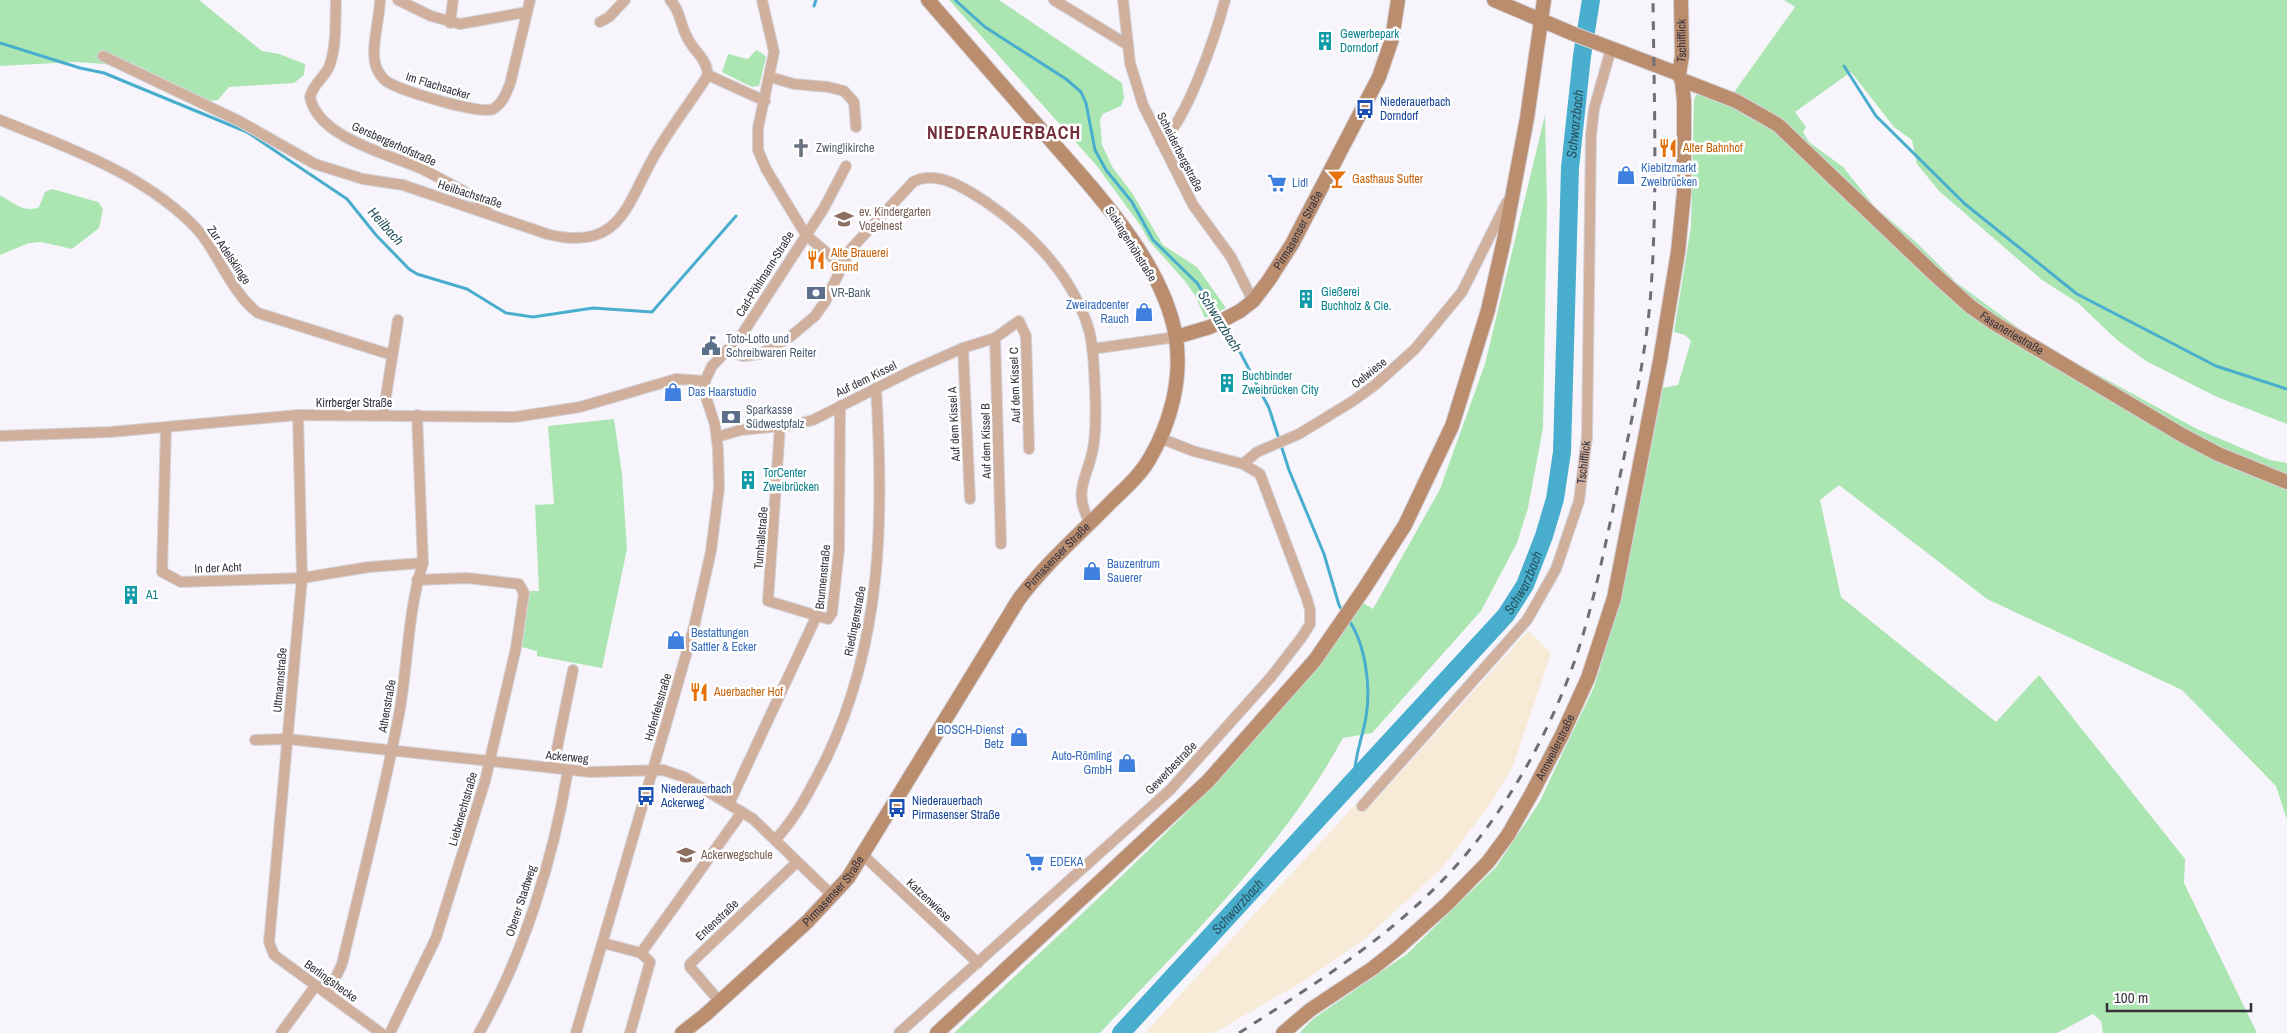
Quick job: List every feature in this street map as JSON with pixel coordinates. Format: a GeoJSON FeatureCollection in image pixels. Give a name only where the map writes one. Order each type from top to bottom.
{"type":"FeatureCollection","features":[{"type":"Feature","properties":{"kind":"main road","name":"Sickingerhöhstraße"},"geometry":{"type":"LineString","coordinates":[[928,0],[1116,217],[1158,287],[1176,336],[1178,368],[1175,391],[1160,438],[1149,460],[1138,476],[1090,523]]}},
{"type":"Feature","properties":{"kind":"main road","name":"Pirmasenser Straße"},"geometry":{"type":"LineString","coordinates":[[1176,336],[1210,327],[1231,317],[1253,300],[1292,244],[1379,77],[1392,39],[1398,0]]}},
{"type":"Feature","properties":{"kind":"main road"},"geometry":{"type":"LineString","coordinates":[[938,1032],[1208,781],[1315,660],[1364,589],[1405,524],[1452,426],[1488,310],[1515,185],[1544,0]]}},
{"type":"Feature","properties":{"kind":"main road","name":"Tschifflick"},"geometry":{"type":"LineString","coordinates":[[1660,361],[1678,252],[1684,192],[1684,101],[1680,77],[1682,56],[1681,0]]}},
{"type":"Feature","properties":{"kind":"main road"},"geometry":{"type":"LineString","coordinates":[[1502,1],[1576,35],[1680,77]]}},
{"type":"Feature","properties":{"kind":"main road","name":"Tschifflick"},"geometry":{"type":"LineString","coordinates":[[1680,77],[1736,101],[1778,125]]}},
{"type":"Feature","properties":{"kind":"main road","name":"Fasaneriestraße"},"geometry":{"type":"LineString","coordinates":[[1778,125],[1933,274],[1994,323],[2182,436],[2247,467],[2287,482]]}},
{"type":"Feature","properties":{"kind":"main road","name":"Annweilerstraße"},"geometry":{"type":"LineString","coordinates":[[1283,1033],[1310,1010],[1373,968],[1405,941],[1454,897],[1488,862],[1508,835],[1562,735],[1588,678],[1604,632],[1614,598],[1660,361]]}},
{"type":"Feature","properties":{"kind":"main road","name":"Pirmasenser Straße"},"geometry":{"type":"LineString","coordinates":[[682,1033],[720,1002],[833,896],[863,855],[1020,599],[1050,562],[1090,523]]}},
{"type":"Feature","properties":{"kind":"street","name":"Gersbergerhofstraße"},"geometry":{"type":"LineString","coordinates":[[336,0],[332,57],[326,72],[316,83],[310,97],[316,112],[326,123],[352,140],[422,170],[475,197],[483,204],[488,213]]}},
{"type":"Feature","properties":{"kind":"street","name":"Im Flachsacker"},"geometry":{"type":"LineString","coordinates":[[380,0],[375,59],[380,75],[395,86],[476,111],[494,109],[505,97],[515,69],[530,0]]}},
{"type":"Feature","properties":{"kind":"street"},"geometry":{"type":"LineString","coordinates":[[398,0],[450,23],[470,24],[527,12]]}},
{"type":"Feature","properties":{"kind":"street"},"geometry":{"type":"LineString","coordinates":[[450,23],[453,0]]}},
{"type":"Feature","properties":{"kind":"street"},"geometry":{"type":"LineString","coordinates":[[600,22],[609,17],[625,0]]}},
{"type":"Feature","properties":{"kind":"street"},"geometry":{"type":"LineString","coordinates":[[670,0],[675,5],[687,38],[707,64],[708,75],[765,101]]}},
{"type":"Feature","properties":{"kind":"street","name":"Carl-Pöhlmann-Straße"},"geometry":{"type":"LineString","coordinates":[[705,381],[712,366],[729,351],[741,336],[806,235],[766,169],[758,150],[758,128],[774,52],[762,0]]}},
{"type":"Feature","properties":{"kind":"street"},"geometry":{"type":"LineString","coordinates":[[1054,0],[1128,45]]}},
{"type":"Feature","properties":{"kind":"street","name":"Scheiderbergstraße"},"geometry":{"type":"LineString","coordinates":[[1123,0],[1136,90],[1193,205],[1230,257],[1253,300]]}},
{"type":"Feature","properties":{"kind":"street"},"geometry":{"type":"LineString","coordinates":[[1161,142],[1170,135],[1184,108],[1225,0]]}},
{"type":"Feature","properties":{"kind":"street","name":"Tschifflick"},"geometry":{"type":"LineString","coordinates":[[1362,806],[1527,620],[1556,569],[1579,501],[1587,437],[1591,135],[1606,47]]}},
{"type":"Feature","properties":{"kind":"street","name":"Heilbachstraße"},"geometry":{"type":"LineString","coordinates":[[103,56],[239,121],[315,164],[363,179],[403,185],[547,234],[572,239],[591,237],[609,228],[628,208],[659,147],[708,75]]}},
{"type":"Feature","properties":{"kind":"street"},"geometry":{"type":"LineString","coordinates":[[770,77],[794,84],[828,87],[844,91],[854,102],[856,128]]}},
{"type":"Feature","properties":{"kind":"street","name":"Zur Adelsklinge"},"geometry":{"type":"LineString","coordinates":[[0,120],[114,168],[158,196],[191,222],[212,249],[243,298],[258,313],[392,355]]}},
{"type":"Feature","properties":{"kind":"street"},"geometry":{"type":"LineString","coordinates":[[841,265],[806,235],[824,208],[846,166]]}},
{"type":"Feature","properties":{"kind":"street"},"geometry":{"type":"LineString","coordinates":[[729,351],[743,356],[760,354],[801,328],[815,316],[826,302],[841,265],[850,250],[913,182],[923,177],[947,181],[962,188],[995,209],[1032,238],[1044,252],[1077,301],[1089,331],[1092,349]]}},
{"type":"Feature","properties":{"kind":"street","name":"Oelwiese"},"geometry":{"type":"LineString","coordinates":[[1243,464],[1267,446],[1293,436],[1353,401],[1394,369],[1421,343],[1462,292],[1515,185]]}},
{"type":"Feature","properties":{"kind":"street"},"geometry":{"type":"LineString","coordinates":[[383,416],[398,320]]}},
{"type":"Feature","properties":{"kind":"street","name":"Auf dem Kissel"},"geometry":{"type":"LineString","coordinates":[[717,437],[755,428],[802,424],[963,348],[995,338],[1019,321]]}},
{"type":"Feature","properties":{"kind":"street","name":"Auf dem Kissel C"},"geometry":{"type":"LineString","coordinates":[[1019,321],[1026,336],[1029,449]]}},
{"type":"Feature","properties":{"kind":"street","name":"Pirmasenser Straße"},"geometry":{"type":"LineString","coordinates":[[1090,523],[1081,504],[1080,494],[1090,462],[1096,427],[1092,349],[1176,336]]}},
{"type":"Feature","properties":{"kind":"street","name":"Auf dem Kissel B"},"geometry":{"type":"LineString","coordinates":[[995,338],[998,382],[1000,544]]}},
{"type":"Feature","properties":{"kind":"street","name":"Auf dem Kissel A"},"geometry":{"type":"LineString","coordinates":[[963,348],[970,499]]}},
{"type":"Feature","properties":{"kind":"street","name":"Kirrberger Straße"},"geometry":{"type":"LineString","coordinates":[[0,436],[67,435],[298,415],[418,415],[515,418],[580,407],[676,379],[705,381]]}},
{"type":"Feature","properties":{"kind":"street","name":"Hofenfelsstraße"},"geometry":{"type":"LineString","coordinates":[[576,1033],[694,627],[711,551],[719,488],[717,437],[704,391],[705,381]]}},
{"type":"Feature","properties":{"kind":"street","name":"Riedingerstraße"},"geometry":{"type":"LineString","coordinates":[[776,839],[803,803],[838,733],[866,637],[879,558],[879,436],[876,388]]}},
{"type":"Feature","properties":{"kind":"street","name":"Brunnenstraße"},"geometry":{"type":"LineString","coordinates":[[729,804],[817,615],[830,619],[839,550],[840,406]]}},
{"type":"Feature","properties":{"kind":"street","name":"Uttmannstraße"},"geometry":{"type":"LineString","coordinates":[[269,947],[302,578],[298,415]]}},
{"type":"Feature","properties":{"kind":"street","name":"Athenstraße"},"geometry":{"type":"LineString","coordinates":[[328,994],[342,964],[392,752],[407,662],[417,580],[423,563],[418,415]]}},
{"type":"Feature","properties":{"kind":"street","name":"Turnhallstraße"},"geometry":{"type":"LineString","coordinates":[[780,426],[768,601],[817,615]]}},
{"type":"Feature","properties":{"kind":"street","name":"In der Acht"},"geometry":{"type":"LineString","coordinates":[[166,427],[162,572],[181,582],[302,578],[369,567],[423,563]]}},
{"type":"Feature","properties":{"kind":"street"},"geometry":{"type":"LineString","coordinates":[[1160,438],[1193,451],[1243,464]]}},
{"type":"Feature","properties":{"kind":"street","name":"Gewerbestraße"},"geometry":{"type":"LineString","coordinates":[[899,1033],[1170,790],[1271,677],[1310,624],[1310,610],[1307,599],[1260,474],[1243,464]]}},
{"type":"Feature","properties":{"kind":"street","name":"Liebknechtstraße"},"geometry":{"type":"LineString","coordinates":[[390,1033],[419,978],[447,910],[490,762],[519,633],[524,593],[519,584],[467,578],[417,580]]}},
{"type":"Feature","properties":{"kind":"street"},"geometry":{"type":"LineString","coordinates":[[553,768],[573,670]]}},
{"type":"Feature","properties":{"kind":"street","name":"Ackerweg"},"geometry":{"type":"LineString","coordinates":[[255,740],[287,739],[568,770],[614,772],[654,768],[684,778],[742,812],[776,839],[833,896]]}},
{"type":"Feature","properties":{"kind":"street","name":"Oberer Stadtweg"},"geometry":{"type":"LineString","coordinates":[[479,1033],[504,984],[527,925],[546,862],[568,770]]}},
{"type":"Feature","properties":{"kind":"street"},"geometry":{"type":"LineString","coordinates":[[641,953],[742,812]]}},
{"type":"Feature","properties":{"kind":"street","name":"Katzenwiese"},"geometry":{"type":"LineString","coordinates":[[863,855],[978,963]]}},
{"type":"Feature","properties":{"kind":"street","name":"Entenstraße"},"geometry":{"type":"LineString","coordinates":[[720,1002],[690,967],[690,964],[797,862]]}},
{"type":"Feature","properties":{"kind":"street"},"geometry":{"type":"LineString","coordinates":[[603,943],[641,953],[650,962],[630,1033]]}},
{"type":"Feature","properties":{"kind":"street","name":"Berlingshecke"},"geometry":{"type":"LineString","coordinates":[[269,947],[274,955],[381,1033]]}},
{"type":"Feature","properties":{"kind":"street"},"geometry":{"type":"LineString","coordinates":[[281,1033],[316,985]]}},
{"type":"Feature","properties":{"kind":"shaded area"},"geometry":{"type":"Polygon","coordinates":[[[1528,631],[1551,653],[1513,766],[1488,807],[1442,868],[1367,937],[1307,979],[1214,1033],[1145,1033],[1366,793],[1375,801],[1528,631]]]}},
{"type":"Feature","properties":{"kind":"green space"},"geometry":{"type":"Polygon","coordinates":[[[0,0],[199,0],[262,51],[279,54],[305,64],[304,75],[294,83],[229,87],[218,100],[207,101],[178,88],[106,64],[73,62],[0,66],[0,0]]]}},
{"type":"Feature","properties":{"kind":"green space"},"geometry":{"type":"Polygon","coordinates":[[[949,0],[999,0],[1122,83],[1124,98],[1121,106],[1103,114],[1100,120],[1102,145],[1113,168],[1132,193],[1163,245],[1197,267],[1226,308],[1205,318],[1196,297],[1185,281],[1149,241],[1140,225],[1096,165],[949,0]]]}},
{"type":"Feature","properties":{"kind":"green space"},"geometry":{"type":"Polygon","coordinates":[[[1784,0],[2287,0],[2287,424],[2217,397],[2146,361],[2117,340],[2078,303],[2042,280],[1939,191],[1917,164],[1912,140],[1894,127],[1851,72],[1795,112],[1806,127],[1803,132],[1809,142],[1843,167],[1875,207],[1917,243],[1957,283],[2036,341],[2197,429],[2270,460],[2287,463],[2287,820],[2276,786],[2182,690],[1987,599],[1839,485],[1820,500],[1841,597],[1996,722],[2039,675],[2185,859],[2184,883],[2257,1033],[2103,1033],[2101,1021],[2093,1014],[2057,1033],[1299,1033],[1313,1019],[1407,954],[1496,867],[1539,803],[1594,687],[1622,596],[1663,388],[1678,385],[1691,341],[1685,335],[1674,332],[1691,226],[1694,100],[1696,95],[1732,95],[1795,7],[1784,0]]]}},
{"type":"Feature","properties":{"kind":"green space"},"geometry":{"type":"Polygon","coordinates":[[[756,50],[766,57],[759,86],[752,87],[722,72],[728,54],[748,59],[756,50]]]}},
{"type":"Feature","properties":{"kind":"green space"},"geometry":{"type":"Polygon","coordinates":[[[1545,115],[1547,203],[1543,428],[1528,508],[1517,543],[1481,611],[1372,733],[1343,738],[1319,779],[1292,818],[1262,856],[1199,928],[1100,1033],[954,1033],[1117,881],[1222,775],[1272,720],[1362,602],[1373,609],[1440,489],[1485,364],[1545,115]]]}},
{"type":"Feature","properties":{"kind":"green space"},"geometry":{"type":"Polygon","coordinates":[[[52,189],[98,202],[103,209],[99,228],[72,249],[41,242],[29,243],[0,255],[0,195],[19,206],[34,209],[39,207],[45,192],[52,189]]]}},
{"type":"Feature","properties":{"kind":"green space"},"geometry":{"type":"Polygon","coordinates":[[[614,419],[622,474],[627,549],[602,668],[537,656],[537,651],[522,647],[530,591],[539,591],[535,505],[554,504],[548,426],[614,419]]]}},
{"type":"Feature","properties":{"kind":"waterway","name":"Heilbach"},"geometry":{"type":"LineString","coordinates":[[814,6],[816,0]]}},
{"type":"Feature","properties":{"kind":"waterway","name":"Schwarzbach"},"geometry":{"type":"LineString","coordinates":[[955,0],[985,27],[1066,79],[1081,92],[1086,103],[1095,150],[1106,170],[1132,202],[1153,240],[1197,283],[1219,318]]}},
{"type":"Feature","properties":{"kind":"waterway","name":"Schwarzbach"},"geometry":{"type":"LineString","coordinates":[[1121,1033],[1506,615],[1525,585],[1544,536],[1555,499],[1562,452],[1570,168],[1582,56],[1591,0]]}},
{"type":"Feature","properties":{"kind":"waterway","name":"Heilbach"},"geometry":{"type":"LineString","coordinates":[[0,43],[80,68],[104,73],[247,132],[347,199],[376,235],[409,269],[417,274],[467,289],[506,313],[533,317],[593,308],[652,312],[736,216]]}},
{"type":"Feature","properties":{"kind":"waterway"},"geometry":{"type":"LineString","coordinates":[[1844,66],[1876,116],[1965,204],[2077,294],[2216,366],[2287,389]]}},
{"type":"Feature","properties":{"kind":"waterway","name":"Schwarzbach"},"geometry":{"type":"LineString","coordinates":[[1223,324],[1237,346],[1269,408],[1289,470],[1324,554],[1339,605],[1343,612]]}},
{"type":"Feature","properties":{"kind":"waterway","name":"Schwarzbach"},"geometry":{"type":"LineString","coordinates":[[1348,619],[1363,653],[1368,693],[1366,717],[1357,754],[1354,778]]}},
{"type":"Feature","properties":{"kind":"railway"},"geometry":{"type":"LineString","coordinates":[[1239,1033],[1353,957],[1406,915],[1455,867],[1493,820],[1526,768],[1566,685],[1582,637],[1599,574],[1632,420],[1650,303],[1655,190],[1653,0]]}},
{"type":"Feature","properties":{"kind":"place","name":"Gewerbepark Dorndorf"},"geometry":{"type":"Point","coordinates":[1325,41]}},
{"type":"Feature","properties":{"kind":"place","name":"Niederauerbach Dorndorf"},"geometry":{"type":"Point","coordinates":[1365,109]}},
{"type":"Feature","properties":{"kind":"place","name":"Zwinglikirche"},"geometry":{"type":"Point","coordinates":[801,148]}},
{"type":"Feature","properties":{"kind":"place","name":"Alter Bahnhof"},"geometry":{"type":"Point","coordinates":[1668,148]}},
{"type":"Feature","properties":{"kind":"place","name":"Kiebitzmarkt Zweibrücken"},"geometry":{"type":"Point","coordinates":[1626,175]}},
{"type":"Feature","properties":{"kind":"place","name":"Gasthaus Sutter"},"geometry":{"type":"Point","coordinates":[1337,179]}},
{"type":"Feature","properties":{"kind":"place","name":"Lidl"},"geometry":{"type":"Point","coordinates":[1277,183]}},
{"type":"Feature","properties":{"kind":"place","name":"ev. Kindergarten Vogelnest"},"geometry":{"type":"Point","coordinates":[844,219]}},
{"type":"Feature","properties":{"kind":"place","name":"Alte Brauerei Grund"},"geometry":{"type":"Point","coordinates":[816,260]}},
{"type":"Feature","properties":{"kind":"place","name":"VR-Bank"},"geometry":{"type":"Point","coordinates":[816,293]}},
{"type":"Feature","properties":{"kind":"place","name":"Gießerei Buchholz & Cie."},"geometry":{"type":"Point","coordinates":[1306,299]}},
{"type":"Feature","properties":{"kind":"place","name":"Zweiradcenter Rauch"},"geometry":{"type":"Point","coordinates":[1144,312]}},
{"type":"Feature","properties":{"kind":"place","name":"Toto-Lotto und Schreibwaren Reiter"},"geometry":{"type":"Point","coordinates":[711,346]}},
{"type":"Feature","properties":{"kind":"place","name":"Buchbinder Zweibrücken City"},"geometry":{"type":"Point","coordinates":[1227,383]}},
{"type":"Feature","properties":{"kind":"place","name":"Das Haarstudio"},"geometry":{"type":"Point","coordinates":[673,392]}},
{"type":"Feature","properties":{"kind":"place","name":"Sparkasse Südwestpfalz"},"geometry":{"type":"Point","coordinates":[731,417]}},
{"type":"Feature","properties":{"kind":"place","name":"TorCenter Zweibrücken"},"geometry":{"type":"Point","coordinates":[748,480]}},
{"type":"Feature","properties":{"kind":"place","name":"Bauzentrum Sauerer"},"geometry":{"type":"Point","coordinates":[1092,571]}},
{"type":"Feature","properties":{"kind":"place","name":"A1"},"geometry":{"type":"Point","coordinates":[131,595]}},
{"type":"Feature","properties":{"kind":"place","name":"Bestattungen Sattler & Ecker"},"geometry":{"type":"Point","coordinates":[676,640]}},
{"type":"Feature","properties":{"kind":"place","name":"Auerbacher Hof"},"geometry":{"type":"Point","coordinates":[699,692]}},
{"type":"Feature","properties":{"kind":"place","name":"BOSCH-Dienst Betz"},"geometry":{"type":"Point","coordinates":[1019,737]}},
{"type":"Feature","properties":{"kind":"place","name":"Auto-Römling GmbH"},"geometry":{"type":"Point","coordinates":[1127,763]}},
{"type":"Feature","properties":{"kind":"place","name":"Niederauerbach Ackerweg"},"geometry":{"type":"Point","coordinates":[646,796]}},
{"type":"Feature","properties":{"kind":"place","name":"Niederauerbach Pirmasenser Straße"},"geometry":{"type":"Point","coordinates":[897,808]}},
{"type":"Feature","properties":{"kind":"place","name":"Ackerwegschule"},"geometry":{"type":"Point","coordinates":[686,855]}},
{"type":"Feature","properties":{"kind":"place","name":"EDEKA"},"geometry":{"type":"Point","coordinates":[1035,862]}},
{"type":"Feature","properties":{"kind":"district","name":"NIEDERAUERBACH"},"geometry":{"type":"Point","coordinates":[1004,132]}}]}
